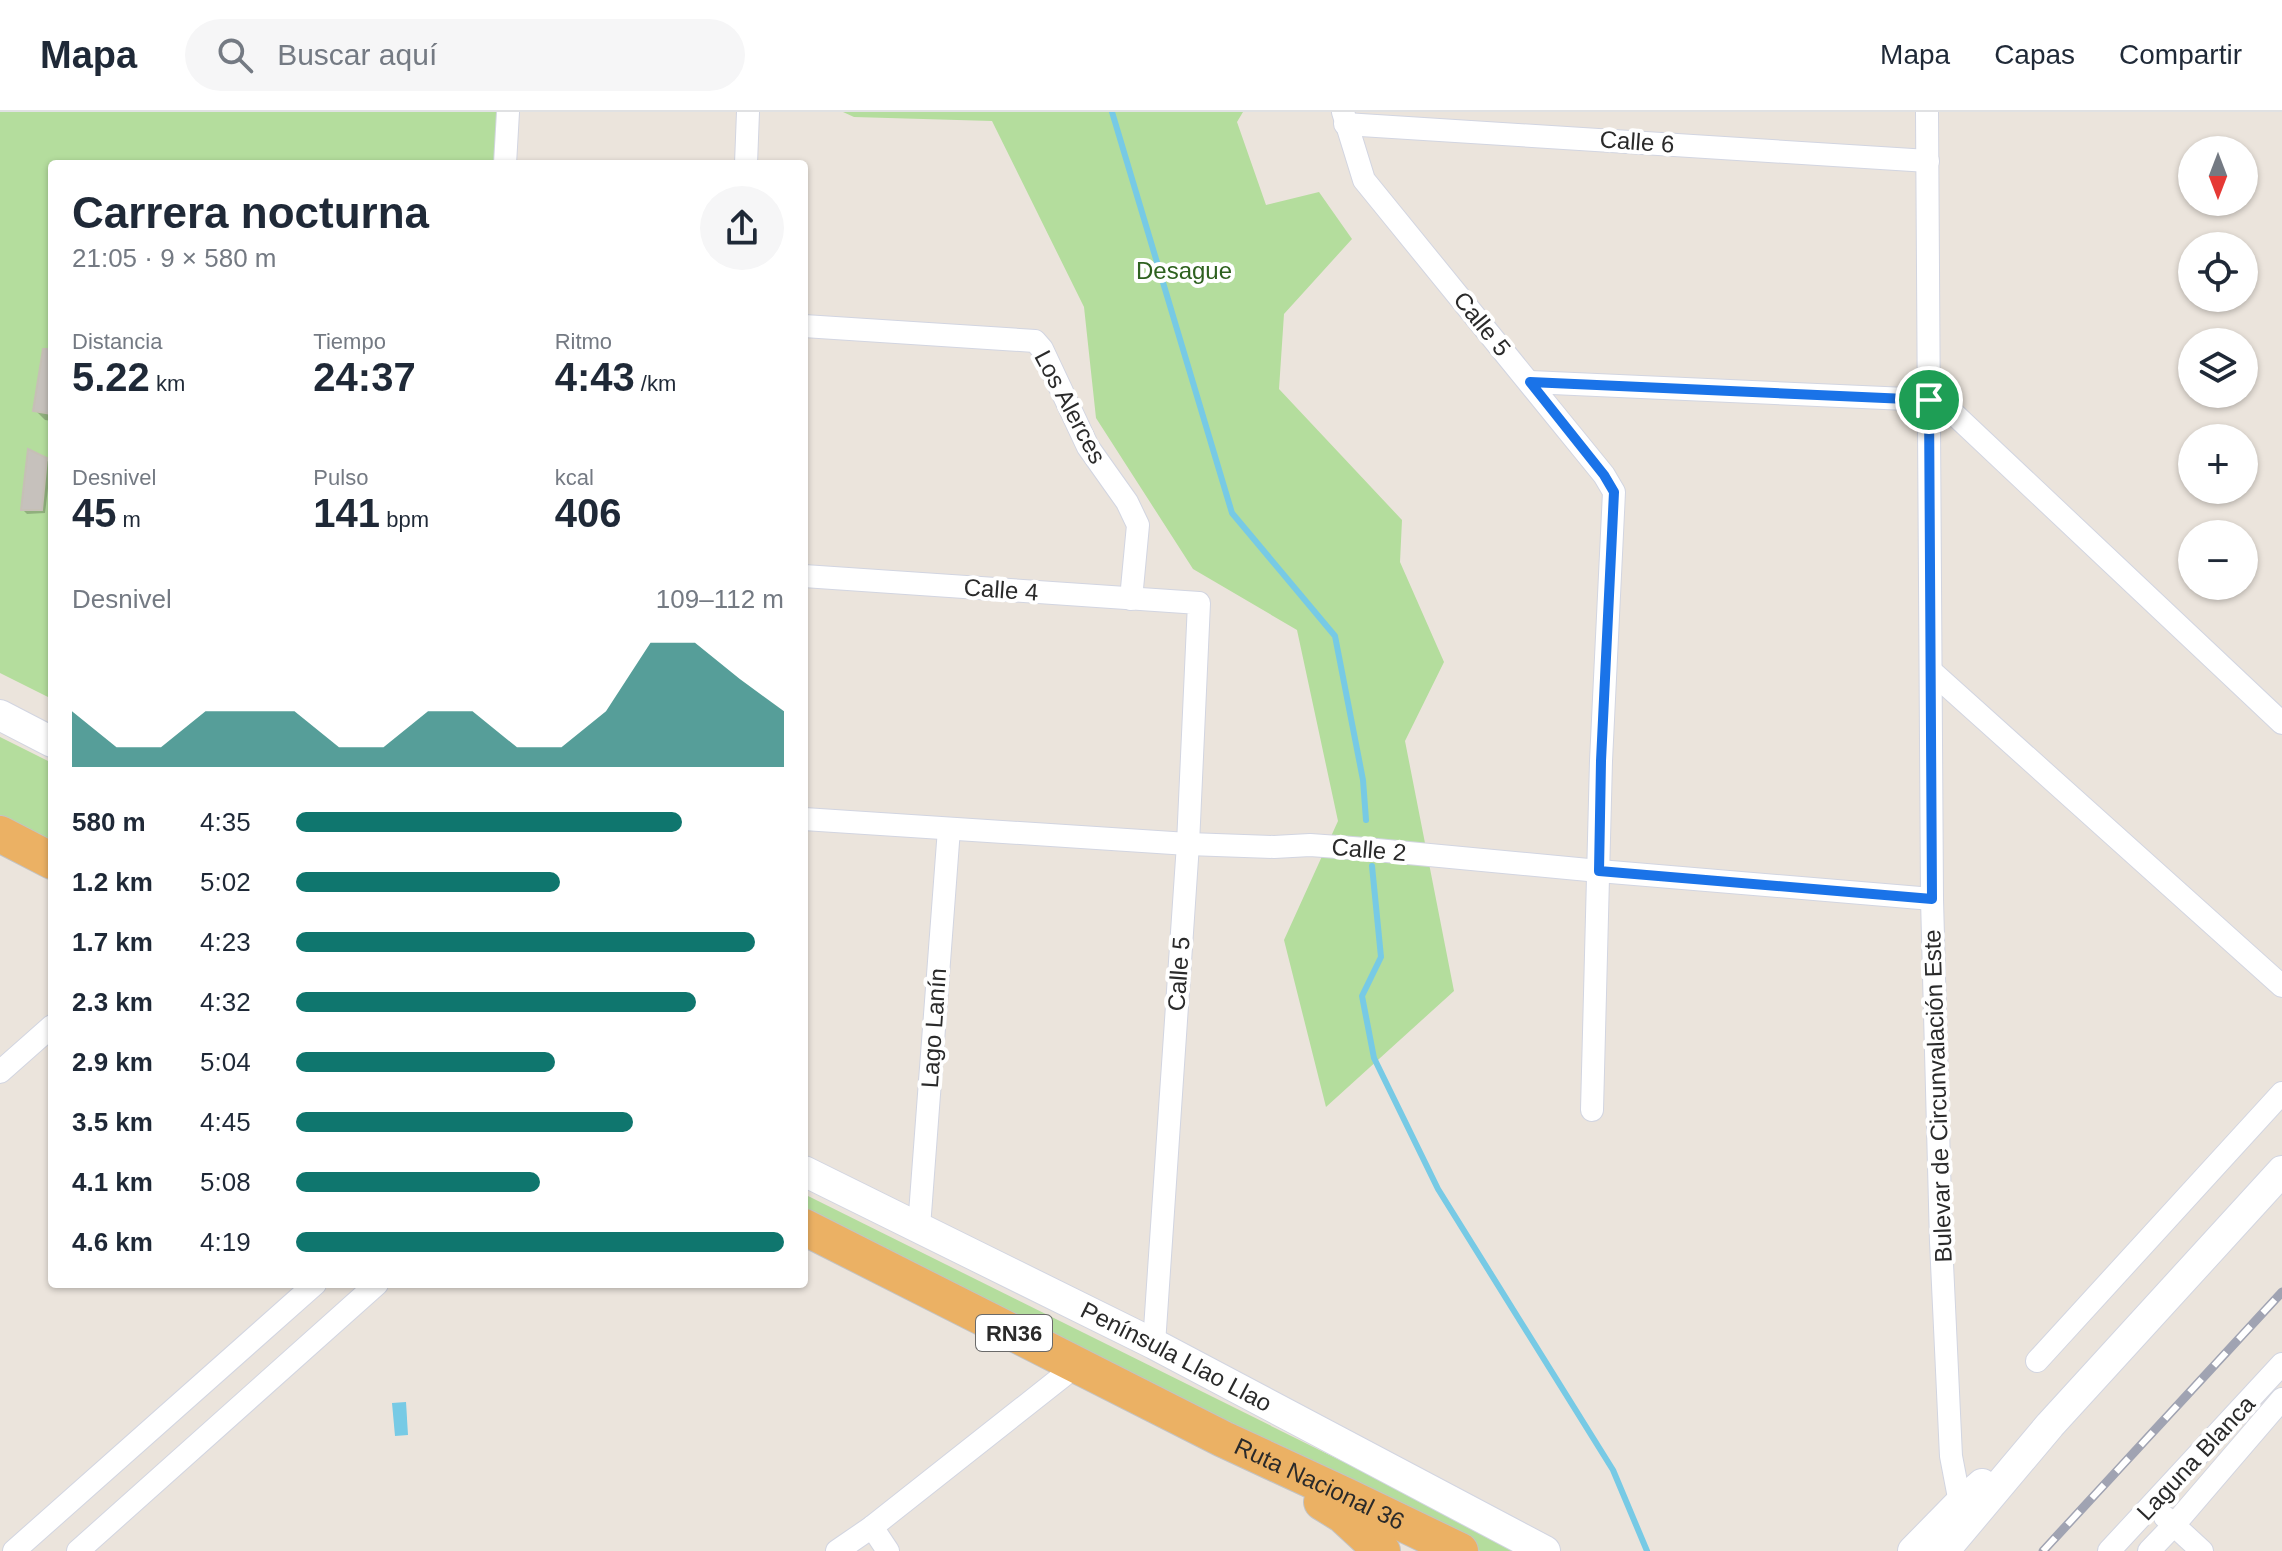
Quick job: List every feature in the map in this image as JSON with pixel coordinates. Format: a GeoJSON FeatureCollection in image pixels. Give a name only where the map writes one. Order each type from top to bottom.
{"type":"FeatureCollection","features":[{"type":"Feature","properties":{"kind":"highway"},"geometry":{"type":"LineString","coordinates":[[0,834],[48,859]]}},
{"type":"Feature","properties":{"kind":"highway","name":"Ruta Nacional 36"},"geometry":{"type":"LineString","coordinates":[[808,1229],[1223,1439],[1460,1551]]}},
{"type":"Feature","properties":{"kind":"highway","name":"Ruta Nacional 36"},"geometry":{"type":"LineString","coordinates":[[1223,1439],[1343,1515],[1382,1551]]}},
{"type":"Feature","properties":{"kind":"main road"},"geometry":{"type":"LineString","coordinates":[[0,715],[48,740]]}},
{"type":"Feature","properties":{"kind":"main road"},"geometry":{"type":"LineString","coordinates":[[1944,1551],[2050,1425],[2282,1171]]}},
{"type":"Feature","properties":{"kind":"main road","name":"Península Llao Llao"},"geometry":{"type":"LineString","coordinates":[[808,1173],[1154,1344],[1545,1551]]}},
{"type":"Feature","properties":{"kind":"main road"},"geometry":{"type":"LineString","coordinates":[[1899,1551],[2050,1425]]}},
{"type":"Feature","properties":{"kind":"main road"},"geometry":{"type":"LineString","coordinates":[[1913,1551],[1960,1503]]}},
{"type":"Feature","properties":{"kind":"street"},"geometry":{"type":"LineString","coordinates":[[505,160],[508,112]]}},
{"type":"Feature","properties":{"kind":"street"},"geometry":{"type":"LineString","coordinates":[[746,160],[748,112]]}},
{"type":"Feature","properties":{"kind":"street","name":"Bulevar de Circunvalación Este"},"geometry":{"type":"LineString","coordinates":[[1927,112],[1932,899],[1951,1456],[1960,1503]]}},
{"type":"Feature","properties":{"kind":"street","name":"Calle 6"},"geometry":{"type":"LineString","coordinates":[[1344,118],[1928,161]]}},
{"type":"Feature","properties":{"kind":"street","name":"Calle 5"},"geometry":{"type":"LineString","coordinates":[[1344,118],[1364,180],[1530,382],[1614,492],[1601,761],[1592,1110]]}},
{"type":"Feature","properties":{"kind":"street","name":"Los Alerces"},"geometry":{"type":"LineString","coordinates":[[808,326],[1035,341],[1042,349],[1088,447],[1127,502],[1138,525],[1131,599]]}},
{"type":"Feature","properties":{"kind":"street"},"geometry":{"type":"LineString","coordinates":[[1530,382],[1929,400],[1953,413],[2282,723]]}},
{"type":"Feature","properties":{"kind":"street","name":"Calle 4"},"geometry":{"type":"LineString","coordinates":[[808,576],[1199,603]]}},
{"type":"Feature","properties":{"kind":"street","name":"Calle 5"},"geometry":{"type":"LineString","coordinates":[[1154,1344],[1188,844],[1199,603]]}},
{"type":"Feature","properties":{"kind":"street"},"geometry":{"type":"LineString","coordinates":[[1931,671],[2282,986]]}},
{"type":"Feature","properties":{"kind":"street","name":"Calle 2"},"geometry":{"type":"LineString","coordinates":[[808,819],[1188,844],[1310,845],[1932,899]]}},
{"type":"Feature","properties":{"kind":"street","name":"Lago Lanín"},"geometry":{"type":"LineString","coordinates":[[919,1227],[949,829]]}},
{"type":"Feature","properties":{"kind":"street"},"geometry":{"type":"LineString","coordinates":[[0,1072],[48,1030]]}},
{"type":"Feature","properties":{"kind":"street"},"geometry":{"type":"LineString","coordinates":[[2037,1361],[2282,1093]]}},
{"type":"Feature","properties":{"kind":"street"},"geometry":{"type":"LineString","coordinates":[[14,1551],[310,1288]]}},
{"type":"Feature","properties":{"kind":"street"},"geometry":{"type":"LineString","coordinates":[[78,1551],[373,1288]]}},
{"type":"Feature","properties":{"kind":"street","name":"Laguna Blanca"},"geometry":{"type":"LineString","coordinates":[[2109,1551],[2282,1364]]}},
{"type":"Feature","properties":{"kind":"street"},"geometry":{"type":"LineString","coordinates":[[837,1551],[872,1527],[1077,1365]]}},
{"type":"Feature","properties":{"kind":"street","name":"Laguna Blanca"},"geometry":{"type":"LineString","coordinates":[[2149,1551],[2282,1399]]}},
{"type":"Feature","properties":{"kind":"street"},"geometry":{"type":"LineString","coordinates":[[2152,1505],[2202,1551]]}},
{"type":"Feature","properties":{"kind":"street"},"geometry":{"type":"LineString","coordinates":[[872,1527],[888,1551]]}},
{"type":"Feature","properties":{"kind":"green space"},"geometry":{"type":"Polygon","coordinates":[[[0,112],[506,112],[500,160],[48,160],[48,697],[0,673],[0,112]]]}},
{"type":"Feature","properties":{"kind":"green space","name":"Desague"},"geometry":{"type":"Polygon","coordinates":[[[843,112],[1243,112],[1237,122],[1266,205],[1319,192],[1352,239],[1284,314],[1279,389],[1402,520],[1400,562],[1444,662],[1405,741],[1454,991],[1326,1107],[1284,940],[1338,821],[1297,630],[1193,569],[1096,418],[1084,307],[992,121],[854,117],[843,112]]]}},
{"type":"Feature","properties":{"kind":"green space"},"geometry":{"type":"Polygon","coordinates":[[[0,737],[48,761],[48,840],[0,816],[0,737]]]}},
{"type":"Feature","properties":{"kind":"green space"},"geometry":{"type":"Polygon","coordinates":[[[808,1196],[1523,1551],[1480,1551],[808,1216],[808,1196]]]}},
{"type":"Feature","properties":{"kind":"water"},"geometry":{"type":"Polygon","coordinates":[[[406,1402],[408,1435],[395,1436],[392,1403],[406,1402]]]}},
{"type":"Feature","properties":{"kind":"building"},"geometry":{"type":"Polygon","coordinates":[[[43,349],[48,349],[48,413],[33,411],[43,349]]]}},
{"type":"Feature","properties":{"kind":"building"},"geometry":{"type":"Polygon","coordinates":[[[28,449],[47,458],[42,510],[21,510],[28,449]]]}},
{"type":"Feature","properties":{"kind":"waterway"},"geometry":{"type":"LineString","coordinates":[[1112,112],[1232,513],[1335,636],[1363,780],[1366,820]]}},
{"type":"Feature","properties":{"kind":"waterway"},"geometry":{"type":"LineString","coordinates":[[1372,866],[1381,957],[1362,996],[1374,1058],[1438,1189],[1613,1470],[1647,1551]]}},
{"type":"Feature","properties":{"kind":"railway"},"geometry":{"type":"LineString","coordinates":[[2043,1551],[2282,1292]]}},
{"type":"Feature","properties":{"kind":"route"},"geometry":{"type":"LineString","coordinates":[[1530,382],[1929,400],[1932,899],[1599,871],[1614,492],[1530,382]]}}]}
